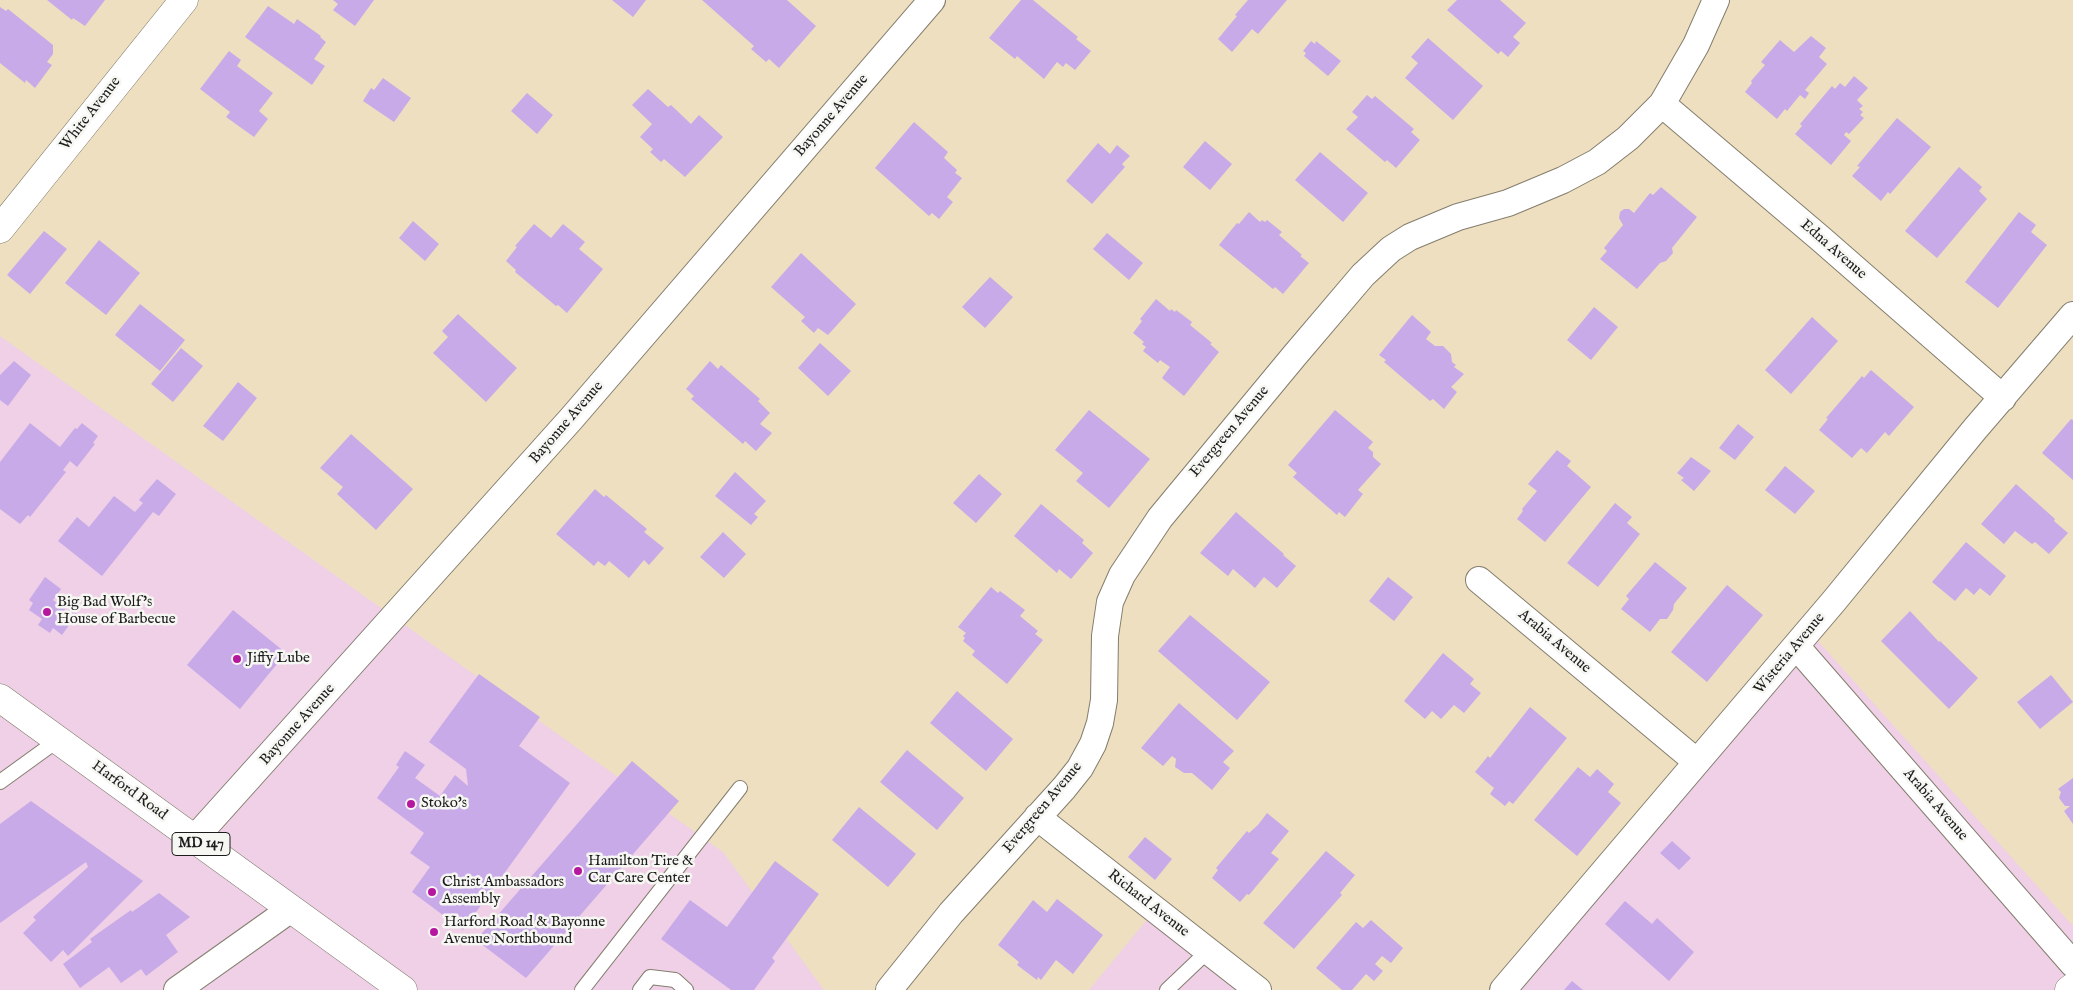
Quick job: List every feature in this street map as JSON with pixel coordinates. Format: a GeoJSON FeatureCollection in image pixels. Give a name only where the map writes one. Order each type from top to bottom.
{"type":"FeatureCollection","features":[{"type":"Feature","properties":{"kind":"main road","name":"White Avenue"},"geometry":{"type":"LineString","coordinates":[[0,230],[184,0]]}},
{"type":"Feature","properties":{"kind":"main road","name":"Harford Road"},"geometry":{"type":"LineString","coordinates":[[0,698],[403,990]]}},
{"type":"Feature","properties":{"kind":"main road"},"geometry":{"type":"LineString","coordinates":[[2070,990],[2073,987]]}},
{"type":"Feature","properties":{"kind":"street","name":"Bayonne Avenue"},"geometry":{"type":"LineString","coordinates":[[194,839],[571,419],[932,0]]}},
{"type":"Feature","properties":{"kind":"street","name":"Evergreen Avenue"},"geometry":{"type":"LineString","coordinates":[[888,990],[951,913],[1080,768],[1093,744],[1100,723],[1104,700],[1105,636],[1110,602],[1122,575],[1160,518],[1364,275],[1391,249],[1410,237],[1458,217],[1508,203],[1564,180],[1596,162],[1628,138],[1662,104],[1696,45],[1716,0]]}},
{"type":"Feature","properties":{"kind":"street","name":"Edna Avenue"},"geometry":{"type":"LineString","coordinates":[[1662,104],[1821,239],[2003,398]]}},
{"type":"Feature","properties":{"kind":"street","name":"Wisteria Avenue"},"geometry":{"type":"LineString","coordinates":[[1503,990],[1796,646],[2073,315]]}},
{"type":"Feature","properties":{"kind":"street","name":"Arabia Avenue"},"geometry":{"type":"LineString","coordinates":[[1479,580],[1697,762]]}},
{"type":"Feature","properties":{"kind":"street","name":"Arabia Avenue"},"geometry":{"type":"LineString","coordinates":[[1796,646],[2073,964]]}},
{"type":"Feature","properties":{"kind":"street","name":"Richard Avenue"},"geometry":{"type":"LineString","coordinates":[[1037,817],[1258,990]]}},
{"type":"Feature","properties":{"kind":"street"},"geometry":{"type":"LineString","coordinates":[[178,990],[291,909]]}},
{"type":"Feature","properties":{"kind":"lane"},"geometry":{"type":"LineString","coordinates":[[0,782],[58,740]]}},
{"type":"Feature","properties":{"kind":"lane"},"geometry":{"type":"LineString","coordinates":[[582,990],[740,788]]}},
{"type":"Feature","properties":{"kind":"lane"},"geometry":{"type":"LineString","coordinates":[[1167,990],[1208,951]]}},
{"type":"Feature","properties":{"kind":"lane"},"geometry":{"type":"LineString","coordinates":[[640,990],[650,977],[675,980],[686,990]]}},
{"type":"Feature","properties":{"kind":"shaded area"},"geometry":{"type":"Polygon","coordinates":[[[0,336],[723,852],[824,990],[0,990],[0,336]]]}},
{"type":"Feature","properties":{"kind":"shaded area"},"geometry":{"type":"Polygon","coordinates":[[[1809,631],[2073,926],[2073,990],[1506,990],[1809,631]]]}},
{"type":"Feature","properties":{"kind":"shaded area"},"geometry":{"type":"Polygon","coordinates":[[[1154,911],[1253,990],[1089,990],[1154,911]]]}},
{"type":"Feature","properties":{"kind":"building"},"geometry":{"type":"Polygon","coordinates":[[[47,0],[105,0],[85,26],[73,18],[72,20],[47,0]]]}},
{"type":"Feature","properties":{"kind":"building"},"geometry":{"type":"Polygon","coordinates":[[[333,0],[374,0],[355,26],[333,10],[338,4],[333,0]]]}},
{"type":"Feature","properties":{"kind":"building"},"geometry":{"type":"Polygon","coordinates":[[[612,0],[646,0],[633,17],[612,0]]]}},
{"type":"Feature","properties":{"kind":"building"},"geometry":{"type":"Polygon","coordinates":[[[702,0],[787,0],[816,26],[779,68],[769,59],[766,62],[751,49],[754,46],[702,0]]]}},
{"type":"Feature","properties":{"kind":"building"},"geometry":{"type":"Polygon","coordinates":[[[1021,0],[1033,0],[1078,37],[1076,39],[1091,51],[1075,70],[1066,63],[1063,67],[1057,62],[1044,79],[1017,56],[1015,59],[989,38],[1021,0]]]}},
{"type":"Feature","properties":{"kind":"building"},"geometry":{"type":"Polygon","coordinates":[[[1248,0],[1287,0],[1258,34],[1252,29],[1232,52],[1218,39],[1248,0]]]}},
{"type":"Feature","properties":{"kind":"building"},"geometry":{"type":"Polygon","coordinates":[[[1457,0],[1500,0],[1526,23],[1513,37],[1520,43],[1508,57],[1501,51],[1498,54],[1447,10],[1457,0]]]}},
{"type":"Feature","properties":{"kind":"building"},"geometry":{"type":"Polygon","coordinates":[[[268,6],[294,24],[297,19],[321,36],[326,42],[314,59],[325,66],[312,85],[245,37],[268,6]]]}},
{"type":"Feature","properties":{"kind":"building"},"geometry":{"type":"Polygon","coordinates":[[[0,7],[6,11],[8,9],[53,45],[53,54],[47,62],[52,65],[35,88],[26,80],[25,83],[0,63],[0,7]]]}},
{"type":"Feature","properties":{"kind":"building"},"geometry":{"type":"Polygon","coordinates":[[[1811,36],[1826,48],[1819,57],[1827,64],[1805,90],[1809,93],[1805,99],[1800,95],[1787,111],[1785,109],[1777,119],[1745,92],[1752,83],[1751,81],[1765,65],[1761,62],[1780,40],[1794,52],[1811,36]]]}},
{"type":"Feature","properties":{"kind":"building"},"geometry":{"type":"Polygon","coordinates":[[[1428,38],[1483,86],[1453,120],[1405,78],[1418,63],[1411,57],[1428,38]]]}},
{"type":"Feature","properties":{"kind":"building"},"geometry":{"type":"Polygon","coordinates":[[[1311,41],[1315,44],[1316,41],[1341,61],[1328,76],[1304,56],[1306,53],[1303,51],[1311,41]]]}},
{"type":"Feature","properties":{"kind":"building"},"geometry":{"type":"Polygon","coordinates":[[[229,51],[241,60],[237,66],[273,93],[259,111],[268,119],[254,137],[226,117],[230,112],[200,89],[229,51]]]}},
{"type":"Feature","properties":{"kind":"building"},"geometry":{"type":"Polygon","coordinates":[[[1854,76],[1868,88],[1857,100],[1863,106],[1859,109],[1863,112],[1860,115],[1864,118],[1849,134],[1846,132],[1844,135],[1851,141],[1831,165],[1795,134],[1802,126],[1800,124],[1832,86],[1835,89],[1840,83],[1845,87],[1854,76]]]}},
{"type":"Feature","properties":{"kind":"building"},"geometry":{"type":"Polygon","coordinates":[[[383,78],[411,98],[394,122],[363,101],[371,88],[374,90],[383,78]]]}},
{"type":"Feature","properties":{"kind":"building"},"geometry":{"type":"Polygon","coordinates":[[[648,89],[668,107],[671,105],[691,124],[699,115],[723,137],[685,177],[664,159],[661,162],[650,152],[653,149],[640,137],[652,124],[632,105],[648,89]]]}},
{"type":"Feature","properties":{"kind":"building"},"geometry":{"type":"Polygon","coordinates":[[[527,93],[553,115],[537,134],[511,111],[527,93]]]}},
{"type":"Feature","properties":{"kind":"building"},"geometry":{"type":"Polygon","coordinates":[[[1367,95],[1372,99],[1375,96],[1414,129],[1411,132],[1420,140],[1396,168],[1387,160],[1385,162],[1346,129],[1358,117],[1352,112],[1367,95]]]}},
{"type":"Feature","properties":{"kind":"building"},"geometry":{"type":"Polygon","coordinates":[[[1897,118],[1931,147],[1890,194],[1888,192],[1881,201],[1852,176],[1860,167],[1857,166],[1897,118]]]}},
{"type":"Feature","properties":{"kind":"building"},"geometry":{"type":"Polygon","coordinates":[[[914,122],[948,152],[944,158],[957,170],[955,173],[962,178],[947,197],[953,202],[939,219],[932,213],[929,216],[875,168],[914,122]]]}},
{"type":"Feature","properties":{"kind":"building"},"geometry":{"type":"Polygon","coordinates":[[[1205,141],[1232,164],[1210,190],[1183,167],[1205,141]]]}},
{"type":"Feature","properties":{"kind":"building"},"geometry":{"type":"Polygon","coordinates":[[[1098,143],[1110,154],[1117,145],[1130,156],[1122,164],[1125,167],[1092,204],[1066,181],[1098,143]]]}},
{"type":"Feature","properties":{"kind":"building"},"geometry":{"type":"Polygon","coordinates":[[[1320,152],[1368,193],[1343,222],[1295,180],[1320,152]]]}},
{"type":"Feature","properties":{"kind":"building"},"geometry":{"type":"Polygon","coordinates":[[[1959,167],[1982,187],[1979,191],[1987,199],[1937,258],[1905,231],[1959,167]]]}},
{"type":"Feature","properties":{"kind":"building"},"geometry":{"type":"Polygon","coordinates":[[[1661,187],[1697,217],[1672,248],[1673,253],[1666,261],[1660,263],[1637,289],[1600,259],[1607,251],[1604,248],[1623,225],[1619,218],[1620,212],[1624,209],[1629,209],[1634,213],[1650,193],[1653,195],[1661,187]]]}},
{"type":"Feature","properties":{"kind":"building"},"geometry":{"type":"Polygon","coordinates":[[[1249,212],[1260,222],[1267,220],[1282,232],[1279,235],[1309,263],[1283,294],[1275,287],[1273,289],[1219,245],[1249,212]]]}},
{"type":"Feature","properties":{"kind":"building"},"geometry":{"type":"Polygon","coordinates":[[[2019,212],[2036,225],[2031,232],[2047,245],[1998,308],[1965,282],[2019,212]]]}},
{"type":"Feature","properties":{"kind":"building"},"geometry":{"type":"Polygon","coordinates":[[[413,221],[439,244],[425,261],[399,238],[413,221]]]}},
{"type":"Feature","properties":{"kind":"building"},"geometry":{"type":"Polygon","coordinates":[[[534,224],[551,238],[563,224],[585,242],[579,249],[603,269],[567,313],[515,272],[516,270],[506,261],[517,247],[515,246],[534,224]]]}},
{"type":"Feature","properties":{"kind":"building"},"geometry":{"type":"Polygon","coordinates":[[[44,231],[67,249],[30,294],[7,275],[44,231]]]}},
{"type":"Feature","properties":{"kind":"building"},"geometry":{"type":"Polygon","coordinates":[[[1107,233],[1143,263],[1129,280],[1093,249],[1107,233]]]}},
{"type":"Feature","properties":{"kind":"building"},"geometry":{"type":"Polygon","coordinates":[[[99,240],[140,273],[106,315],[65,283],[99,240]]]}},
{"type":"Feature","properties":{"kind":"building"},"geometry":{"type":"Polygon","coordinates":[[[801,253],[856,304],[828,335],[818,328],[814,333],[801,321],[805,317],[771,287],[801,253]]]}},
{"type":"Feature","properties":{"kind":"building"},"geometry":{"type":"Polygon","coordinates":[[[990,277],[1013,297],[985,328],[962,307],[990,277]]]}},
{"type":"Feature","properties":{"kind":"building"},"geometry":{"type":"Polygon","coordinates":[[[1156,299],[1170,311],[1171,309],[1175,312],[1176,310],[1192,322],[1190,325],[1212,343],[1210,344],[1219,352],[1184,396],[1162,378],[1170,367],[1160,360],[1158,363],[1143,351],[1146,347],[1142,344],[1144,342],[1133,333],[1142,321],[1140,319],[1156,299]]]}},
{"type":"Feature","properties":{"kind":"building"},"geometry":{"type":"Polygon","coordinates":[[[140,304],[185,340],[160,371],[115,335],[140,304]]]}},
{"type":"Feature","properties":{"kind":"building"},"geometry":{"type":"Polygon","coordinates":[[[1594,307],[1618,327],[1591,360],[1567,340],[1594,307]]]}},
{"type":"Feature","properties":{"kind":"building"},"geometry":{"type":"Polygon","coordinates":[[[458,314],[517,368],[486,402],[433,353],[448,337],[442,331],[458,314]]]}},
{"type":"Feature","properties":{"kind":"building"},"geometry":{"type":"Polygon","coordinates":[[[1412,315],[1431,332],[1426,339],[1435,346],[1443,346],[1451,354],[1452,362],[1456,365],[1454,367],[1464,374],[1451,387],[1457,392],[1444,409],[1433,399],[1430,401],[1384,362],[1386,360],[1379,355],[1412,315]]]}},
{"type":"Feature","properties":{"kind":"building"},"geometry":{"type":"Polygon","coordinates":[[[1812,317],[1838,341],[1791,394],[1765,370],[1812,317]]]}},
{"type":"Feature","properties":{"kind":"building"},"geometry":{"type":"Polygon","coordinates":[[[820,343],[851,371],[828,396],[798,368],[820,343]]]}},
{"type":"Feature","properties":{"kind":"building"},"geometry":{"type":"Polygon","coordinates":[[[181,348],[203,366],[173,402],[151,384],[181,348]]]}},
{"type":"Feature","properties":{"kind":"building"},"geometry":{"type":"Polygon","coordinates":[[[14,361],[31,375],[8,406],[0,400],[0,375],[14,361]]]}},
{"type":"Feature","properties":{"kind":"building"},"geometry":{"type":"Polygon","coordinates":[[[710,361],[718,369],[721,365],[760,399],[758,401],[770,413],[760,424],[772,433],[756,451],[745,441],[743,444],[691,399],[694,396],[686,389],[710,361]]]}},
{"type":"Feature","properties":{"kind":"building"},"geometry":{"type":"Polygon","coordinates":[[[1871,370],[1914,407],[1889,436],[1885,432],[1867,453],[1861,448],[1852,458],[1819,430],[1828,419],[1826,418],[1862,376],[1864,378],[1871,370]]]}},
{"type":"Feature","properties":{"kind":"building"},"geometry":{"type":"Polygon","coordinates":[[[238,382],[257,398],[223,441],[203,426],[238,382]]]}},
{"type":"Feature","properties":{"kind":"building"},"geometry":{"type":"Polygon","coordinates":[[[1089,410],[1150,459],[1109,508],[1076,481],[1083,473],[1055,450],[1089,410]]]}},
{"type":"Feature","properties":{"kind":"building"},"geometry":{"type":"Polygon","coordinates":[[[1335,410],[1373,442],[1368,448],[1373,452],[1373,457],[1381,464],[1358,490],[1363,494],[1345,517],[1339,512],[1337,515],[1293,477],[1297,473],[1288,465],[1335,410]]]}},
{"type":"Feature","properties":{"kind":"building"},"geometry":{"type":"Polygon","coordinates":[[[2071,419],[2073,420],[2073,480],[2042,453],[2071,419]]]}},
{"type":"Feature","properties":{"kind":"building"},"geometry":{"type":"Polygon","coordinates":[[[30,423],[60,447],[75,428],[77,429],[82,423],[98,436],[93,443],[95,444],[77,467],[70,461],[63,470],[66,472],[30,517],[28,515],[20,524],[0,509],[0,462],[30,423]]]}},
{"type":"Feature","properties":{"kind":"building"},"geometry":{"type":"Polygon","coordinates":[[[1738,424],[1754,437],[1735,460],[1719,448],[1738,424]]]}},
{"type":"Feature","properties":{"kind":"building"},"geometry":{"type":"Polygon","coordinates":[[[351,434],[413,489],[376,530],[337,494],[343,487],[320,468],[351,434]]]}},
{"type":"Feature","properties":{"kind":"building"},"geometry":{"type":"Polygon","coordinates":[[[1557,450],[1571,461],[1567,466],[1591,487],[1545,542],[1517,519],[1523,511],[1522,509],[1537,491],[1528,484],[1557,450]]]}},
{"type":"Feature","properties":{"kind":"building"},"geometry":{"type":"Polygon","coordinates":[[[1691,457],[1711,471],[1694,491],[1681,480],[1684,478],[1677,473],[1691,457]]]}},
{"type":"Feature","properties":{"kind":"building"},"geometry":{"type":"Polygon","coordinates":[[[1785,466],[1815,491],[1795,514],[1765,490],[1785,466]]]}},
{"type":"Feature","properties":{"kind":"building"},"geometry":{"type":"Polygon","coordinates":[[[735,472],[766,501],[754,514],[758,517],[751,525],[715,496],[735,472]]]}},
{"type":"Feature","properties":{"kind":"building"},"geometry":{"type":"Polygon","coordinates":[[[979,474],[1002,494],[976,523],[953,503],[979,474]]]}},
{"type":"Feature","properties":{"kind":"building"},"geometry":{"type":"Polygon","coordinates":[[[157,479],[176,494],[159,516],[153,512],[102,576],[58,541],[77,517],[89,527],[114,496],[135,512],[143,503],[139,500],[157,479]]]}},
{"type":"Feature","properties":{"kind":"building"},"geometry":{"type":"Polygon","coordinates":[[[2016,484],[2068,533],[2049,554],[2035,542],[2032,544],[2015,531],[2004,544],[1981,524],[2016,484]]]}},
{"type":"Feature","properties":{"kind":"building"},"geometry":{"type":"Polygon","coordinates":[[[595,489],[604,497],[606,495],[647,529],[644,532],[664,548],[649,565],[644,560],[629,578],[609,561],[605,566],[598,561],[594,566],[556,534],[595,489]]]}},
{"type":"Feature","properties":{"kind":"building"},"geometry":{"type":"Polygon","coordinates":[[[1615,503],[1632,517],[1627,523],[1640,534],[1598,587],[1567,563],[1615,503]]]}},
{"type":"Feature","properties":{"kind":"building"},"geometry":{"type":"Polygon","coordinates":[[[1041,504],[1084,540],[1082,543],[1093,553],[1071,579],[1059,569],[1057,573],[1014,536],[1041,504]]]}},
{"type":"Feature","properties":{"kind":"building"},"geometry":{"type":"Polygon","coordinates":[[[1236,512],[1296,566],[1277,588],[1264,577],[1255,588],[1233,569],[1228,576],[1200,553],[1236,512]]]}},
{"type":"Feature","properties":{"kind":"building"},"geometry":{"type":"Polygon","coordinates":[[[723,532],[746,554],[724,578],[700,557],[723,532]]]}},
{"type":"Feature","properties":{"kind":"building"},"geometry":{"type":"Polygon","coordinates":[[[1966,542],[2006,576],[1990,596],[1980,588],[1974,595],[1966,588],[1955,601],[1932,582],[1966,542]]]}},
{"type":"Feature","properties":{"kind":"building"},"geometry":{"type":"Polygon","coordinates":[[[1655,562],[1687,588],[1674,604],[1673,610],[1667,619],[1660,619],[1650,632],[1621,609],[1629,599],[1626,596],[1655,562]]]}},
{"type":"Feature","properties":{"kind":"building"},"geometry":{"type":"Polygon","coordinates":[[[45,577],[61,589],[53,600],[68,612],[70,609],[77,614],[62,635],[53,628],[50,633],[38,625],[42,619],[29,610],[33,603],[29,600],[45,577]]]}},
{"type":"Feature","properties":{"kind":"building"},"geometry":{"type":"Polygon","coordinates":[[[1388,577],[1413,597],[1394,621],[1369,601],[1388,577]]]}},
{"type":"Feature","properties":{"kind":"building"},"geometry":{"type":"Polygon","coordinates":[[[1727,585],[1763,615],[1707,682],[1671,652],[1727,585]]]}},
{"type":"Feature","properties":{"kind":"building"},"geometry":{"type":"Polygon","coordinates":[[[991,587],[998,593],[1000,591],[1025,610],[1020,616],[1038,631],[1035,634],[1043,640],[1007,684],[972,655],[975,651],[963,641],[965,638],[963,636],[966,633],[958,627],[991,587]]]}},
{"type":"Feature","properties":{"kind":"building","name":"Jiffy Lube"},"geometry":{"type":"Polygon","coordinates":[[[233,610],[286,653],[240,709],[187,665],[233,610]]]}},
{"type":"Feature","properties":{"kind":"building"},"geometry":{"type":"Polygon","coordinates":[[[1910,611],[1939,642],[1978,678],[1949,709],[1881,641],[1910,611]]]}},
{"type":"Feature","properties":{"kind":"building"},"geometry":{"type":"Polygon","coordinates":[[[1190,615],[1270,682],[1237,720],[1158,651],[1190,615]]]}},
{"type":"Feature","properties":{"kind":"building"},"geometry":{"type":"Polygon","coordinates":[[[1443,653],[1474,679],[1470,684],[1481,693],[1464,713],[1454,705],[1441,719],[1432,711],[1425,719],[1404,701],[1443,653]]]}},
{"type":"Feature","properties":{"kind":"building"},"geometry":{"type":"Polygon","coordinates":[[[479,674],[540,717],[519,746],[570,783],[463,930],[412,892],[430,867],[410,853],[424,833],[377,798],[399,767],[396,765],[405,751],[425,765],[415,778],[440,796],[455,775],[468,786],[466,769],[429,742],[479,674]]]}},
{"type":"Feature","properties":{"kind":"building"},"geometry":{"type":"Polygon","coordinates":[[[2051,675],[2073,702],[2040,729],[2017,702],[2051,675]]]}},
{"type":"Feature","properties":{"kind":"building"},"geometry":{"type":"Polygon","coordinates":[[[957,691],[1013,739],[986,771],[930,723],[957,691]]]}},
{"type":"Feature","properties":{"kind":"building"},"geometry":{"type":"Polygon","coordinates":[[[1179,703],[1234,751],[1223,762],[1230,768],[1212,790],[1192,773],[1184,773],[1175,767],[1176,759],[1172,756],[1163,766],[1141,748],[1179,703]]]}},
{"type":"Feature","properties":{"kind":"building"},"geometry":{"type":"Polygon","coordinates":[[[1530,707],[1567,738],[1513,804],[1509,801],[1505,806],[1490,794],[1494,788],[1475,772],[1488,756],[1490,758],[1530,707]]]}},
{"type":"Feature","properties":{"kind":"building"},"geometry":{"type":"Polygon","coordinates":[[[907,750],[964,798],[937,830],[880,782],[907,750]]]}},
{"type":"Feature","properties":{"kind":"building","name":"Hamilton Tire & Car Care Center"},"geometry":{"type":"Polygon","coordinates":[[[632,761],[679,801],[526,978],[476,940],[632,761]]]}},
{"type":"Feature","properties":{"kind":"building"},"geometry":{"type":"Polygon","coordinates":[[[1578,767],[1590,777],[1597,769],[1614,784],[1608,792],[1621,803],[1577,856],[1534,820],[1578,767]]]}},
{"type":"Feature","properties":{"kind":"building"},"geometry":{"type":"Polygon","coordinates":[[[2073,778],[2073,824],[2064,811],[2070,806],[2065,806],[2059,798],[2061,792],[2058,789],[2073,778]]]}},
{"type":"Feature","properties":{"kind":"building"},"geometry":{"type":"Polygon","coordinates":[[[31,801],[143,881],[68,956],[63,950],[51,962],[23,933],[36,920],[33,917],[88,867],[86,862],[0,923],[0,824],[31,801]]]}},
{"type":"Feature","properties":{"kind":"building"},"geometry":{"type":"Polygon","coordinates":[[[859,807],[916,854],[888,887],[832,840],[859,807]]]}},
{"type":"Feature","properties":{"kind":"building"},"geometry":{"type":"Polygon","coordinates":[[[1267,813],[1289,831],[1271,853],[1279,859],[1249,895],[1247,894],[1240,902],[1212,878],[1218,870],[1216,868],[1247,831],[1249,833],[1258,825],[1267,813]]]}},
{"type":"Feature","properties":{"kind":"building"},"geometry":{"type":"Polygon","coordinates":[[[1145,837],[1172,859],[1155,880],[1128,857],[1145,837]]]}},
{"type":"Feature","properties":{"kind":"building"},"geometry":{"type":"Polygon","coordinates":[[[1672,841],[1691,858],[1679,870],[1660,853],[1672,841]]]}},
{"type":"Feature","properties":{"kind":"building"},"geometry":{"type":"Polygon","coordinates":[[[1326,851],[1355,875],[1340,893],[1342,895],[1294,949],[1263,923],[1326,851]]]}},
{"type":"Feature","properties":{"kind":"building"},"geometry":{"type":"Polygon","coordinates":[[[775,861],[819,894],[772,958],[775,961],[754,990],[731,990],[661,939],[690,900],[727,927],[775,861]]]}},
{"type":"Feature","properties":{"kind":"building"},"geometry":{"type":"Polygon","coordinates":[[[159,893],[190,917],[166,935],[178,952],[146,976],[141,969],[121,983],[109,967],[80,988],[63,964],[92,942],[90,939],[159,893]]]}},
{"type":"Feature","properties":{"kind":"building"},"geometry":{"type":"Polygon","coordinates":[[[1057,899],[1103,935],[1073,974],[1056,960],[1041,980],[1038,977],[1037,980],[1017,965],[1019,962],[998,945],[1033,900],[1047,912],[1057,899]]]}},
{"type":"Feature","properties":{"kind":"building"},"geometry":{"type":"Polygon","coordinates":[[[1625,901],[1652,924],[1657,918],[1694,952],[1669,981],[1605,924],[1625,901]]]}},
{"type":"Feature","properties":{"kind":"building"},"geometry":{"type":"Polygon","coordinates":[[[1371,920],[1403,948],[1391,963],[1382,956],[1375,964],[1383,971],[1374,981],[1366,974],[1352,990],[1342,990],[1316,968],[1356,922],[1363,928],[1371,920]]]}},
{"type":"Feature","properties":{"kind":"building"},"geometry":{"type":"Polygon","coordinates":[[[1572,981],[1583,990],[1564,990],[1572,981]]]}},
{"type":"Feature","properties":{"kind":"place","name":"Big Bad Wolf's House of Barbecue"},"geometry":{"type":"Point","coordinates":[47,612]}},
{"type":"Feature","properties":{"kind":"place","name":"Jiffy Lube"},"geometry":{"type":"Point","coordinates":[237,659]}},
{"type":"Feature","properties":{"kind":"place","name":"Stoko's"},"geometry":{"type":"Point","coordinates":[411,804]}},
{"type":"Feature","properties":{"kind":"place","name":"Hamilton Tire & Car Care Center"},"geometry":{"type":"Point","coordinates":[578,871]}},
{"type":"Feature","properties":{"kind":"place","name":"Christ Ambassadors Assembly"},"geometry":{"type":"Point","coordinates":[432,892]}},
{"type":"Feature","properties":{"kind":"place","name":"Harford Road & Bayonne Avenue Northbound"},"geometry":{"type":"Point","coordinates":[434,932]}}]}
